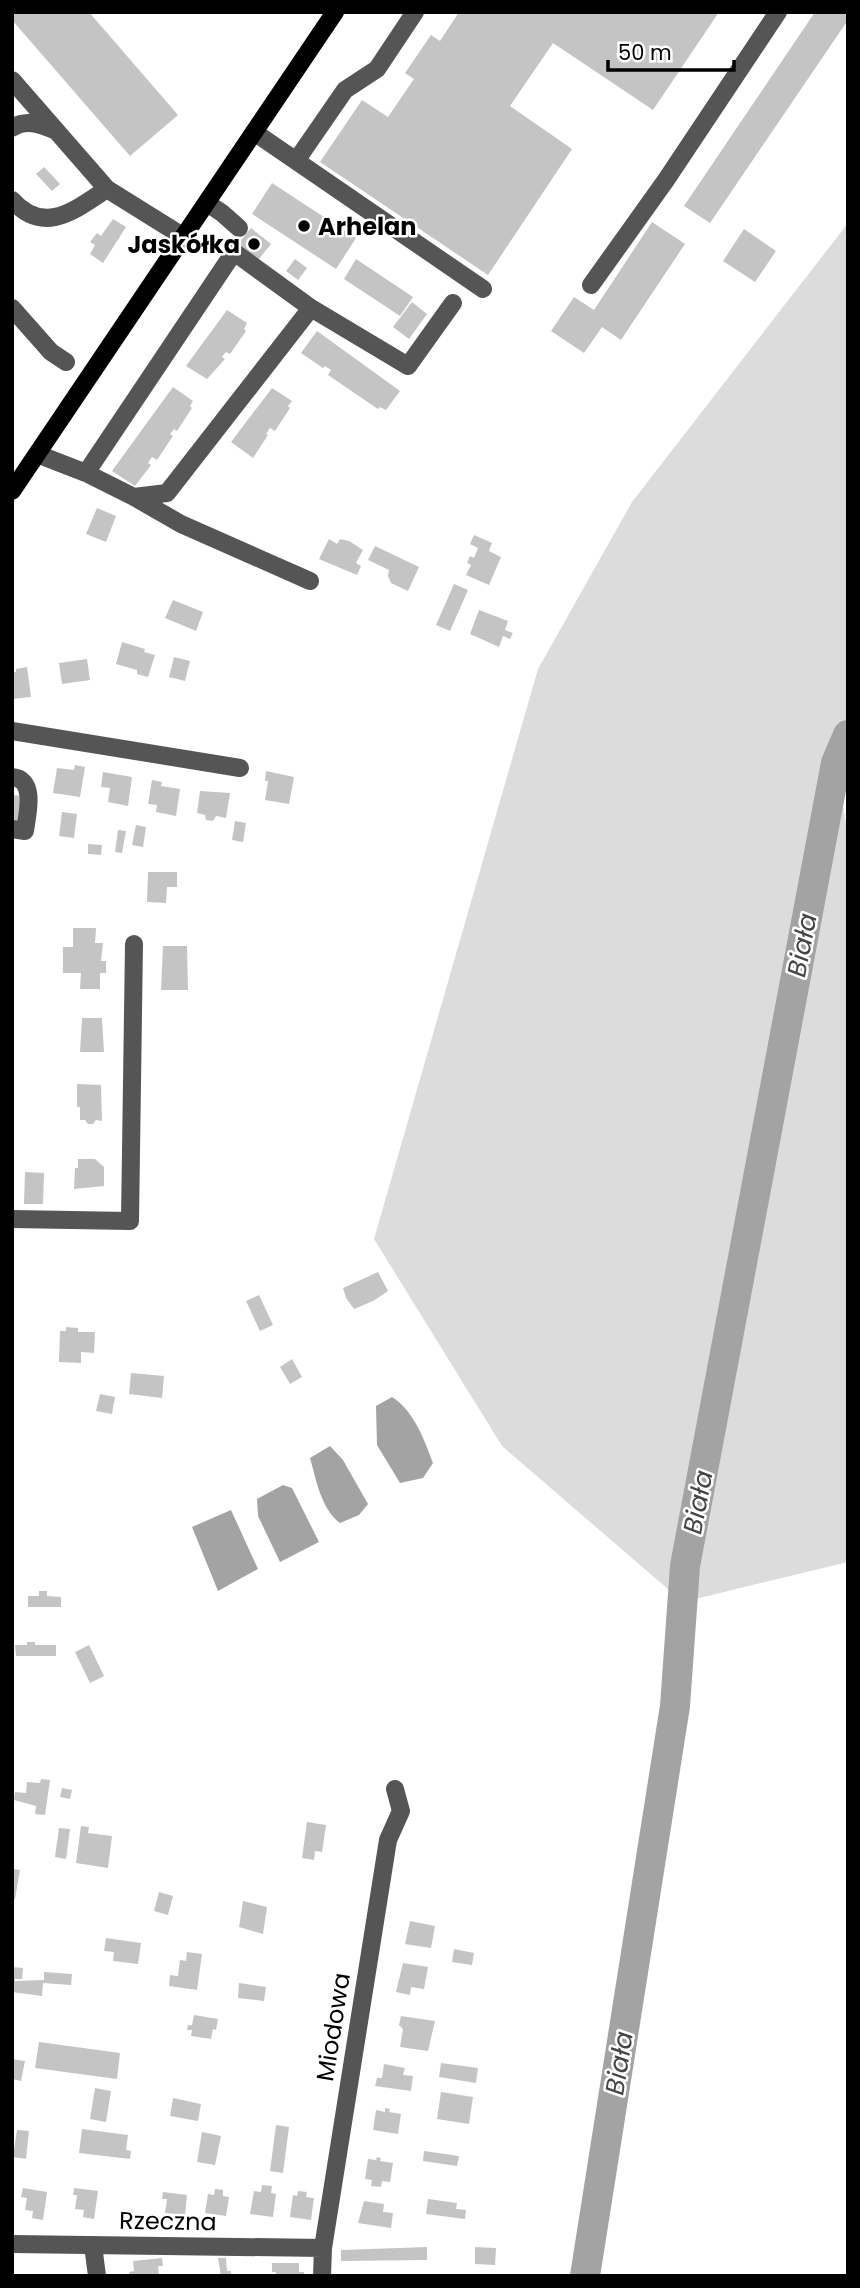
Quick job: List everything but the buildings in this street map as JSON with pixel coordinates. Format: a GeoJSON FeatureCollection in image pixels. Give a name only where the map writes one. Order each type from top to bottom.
{"type":"FeatureCollection","features":[{"type":"Feature","properties":{"kind":"main road"},"geometry":{"type":"LineString","coordinates":[[12,491],[335,12]]}},
{"type":"Feature","properties":{"kind":"street"},"geometry":{"type":"LineString","coordinates":[[296,161],[345,90],[377,69],[415,12]]}},
{"type":"Feature","properties":{"kind":"street"},"geometry":{"type":"LineString","coordinates":[[591,285],[666,180],[778,12]]}},
{"type":"Feature","properties":{"kind":"street"},"geometry":{"type":"LineString","coordinates":[[12,80],[20,97],[107,189],[184,237]]}},
{"type":"Feature","properties":{"kind":"street"},"geometry":{"type":"LineString","coordinates":[[12,128],[36,123],[54,130]]}},
{"type":"Feature","properties":{"kind":"street"},"geometry":{"type":"LineString","coordinates":[[254,132],[483,289]]}},
{"type":"Feature","properties":{"kind":"street"},"geometry":{"type":"LineString","coordinates":[[12,200],[29,215],[42,219],[59,217],[107,189]]}},
{"type":"Feature","properties":{"kind":"street"},"geometry":{"type":"LineString","coordinates":[[206,203],[239,228]]}},
{"type":"Feature","properties":{"kind":"street"},"geometry":{"type":"LineString","coordinates":[[86,473],[234,253],[311,308],[408,366],[453,303]]}},
{"type":"Feature","properties":{"kind":"street"},"geometry":{"type":"LineString","coordinates":[[12,308],[51,352],[66,362]]}},
{"type":"Feature","properties":{"kind":"street"},"geometry":{"type":"LineString","coordinates":[[134,498],[167,493],[311,308]]}},
{"type":"Feature","properties":{"kind":"street"},"geometry":{"type":"LineString","coordinates":[[37,454],[86,473],[181,524],[310,581]]}},
{"type":"Feature","properties":{"kind":"street"},"geometry":{"type":"LineString","coordinates":[[12,732],[240,768]]}},
{"type":"Feature","properties":{"kind":"street"},"geometry":{"type":"LineString","coordinates":[[12,777],[24,783],[29,798],[25,831],[12,829]]}},
{"type":"Feature","properties":{"kind":"street"},"geometry":{"type":"LineString","coordinates":[[12,1219],[130,1221],[134,944]]}},
{"type":"Feature","properties":{"kind":"street","name":"Miodowa"},"geometry":{"type":"LineString","coordinates":[[322,2276],[323,2248],[388,1840],[401,1811],[395,1789]]}},
{"type":"Feature","properties":{"kind":"street","name":"Rzeczna"},"geometry":{"type":"LineString","coordinates":[[12,2244],[323,2248]]}},
{"type":"Feature","properties":{"kind":"street"},"geometry":{"type":"LineString","coordinates":[[93,2245],[97,2276]]}},
{"type":"Feature","properties":{"kind":"shaded area"},"geometry":{"type":"Polygon","coordinates":[[[848,223],[848,750],[836,764],[848,835],[848,1562],[683,1602],[502,1446],[374,1239],[538,669],[632,502],[848,223]]]}},
{"type":"Feature","properties":{"kind":"shaded area"},"geometry":{"type":"Polygon","coordinates":[[[392,1397],[412,1418],[430,1454],[433,1463],[423,1478],[400,1483],[377,1445],[376,1406],[392,1397]]]}},
{"type":"Feature","properties":{"kind":"shaded area"},"geometry":{"type":"Polygon","coordinates":[[[330,1446],[343,1460],[368,1504],[359,1515],[340,1523],[324,1502],[310,1458],[330,1446]]]}},
{"type":"Feature","properties":{"kind":"shaded area"},"geometry":{"type":"Polygon","coordinates":[[[283,1485],[292,1488],[319,1542],[280,1562],[258,1516],[257,1499],[283,1485]]]}},
{"type":"Feature","properties":{"kind":"shaded area"},"geometry":{"type":"Polygon","coordinates":[[[231,1510],[258,1569],[218,1591],[192,1527],[231,1510]]]}},
{"type":"Feature","properties":{"kind":"waterway","name":"Biała"},"geometry":{"type":"LineString","coordinates":[[585,2276],[675,1706],[685,1566],[836,763],[848,735]]}},
{"type":"Feature","properties":{"kind":"place","name":"Arhelan"},"geometry":{"type":"Point","coordinates":[304,226]}},
{"type":"Feature","properties":{"kind":"place","name":"Jaskółka"},"geometry":{"type":"Point","coordinates":[254,244]}}]}
